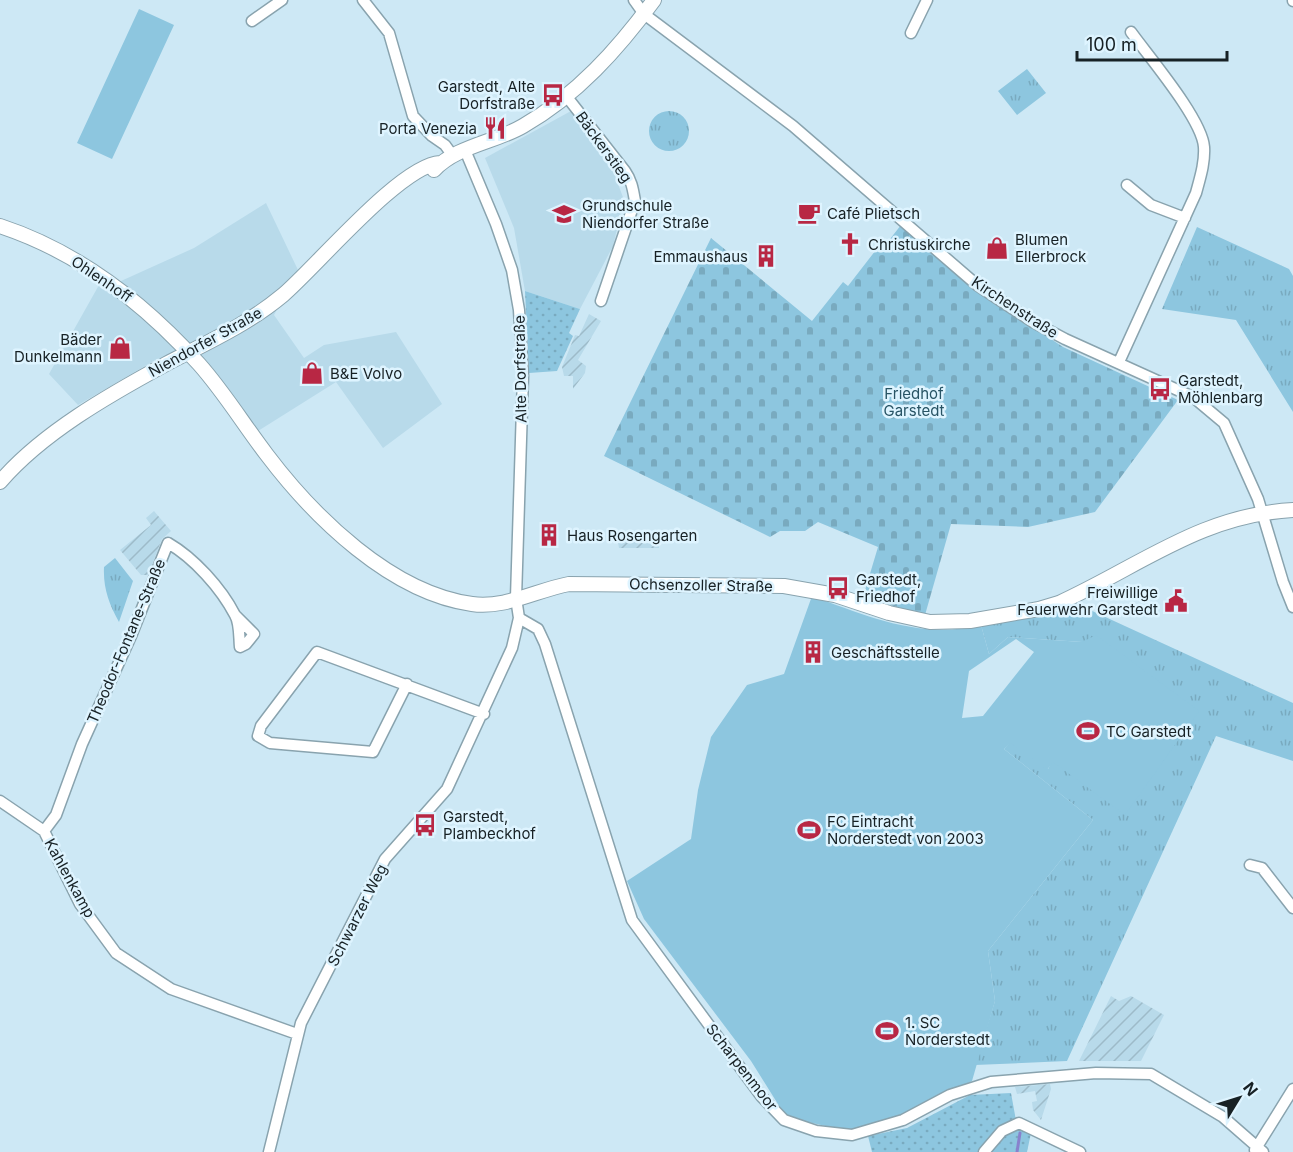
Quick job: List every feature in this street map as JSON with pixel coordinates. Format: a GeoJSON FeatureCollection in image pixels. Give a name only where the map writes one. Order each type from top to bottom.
{"type":"FeatureCollection","features":[{"type":"Feature","properties":{"kind":"street"},"geometry":{"type":"LineString","coordinates":[[252,21],[282,0]]}},
{"type":"Feature","properties":{"kind":"street","name":"Alte Dorfstraße"},"geometry":{"type":"LineString","coordinates":[[363,0],[389,33],[413,116],[432,136],[459,153],[496,224],[512,270],[519,310],[523,375],[516,598]]}},
{"type":"Feature","properties":{"kind":"street","name":"Kirchenstraße"},"geometry":{"type":"LineString","coordinates":[[634,0],[644,14],[793,126],[976,285],[1033,322],[1193,397],[1224,423],[1263,513],[1282,582],[1293,607]]}},
{"type":"Feature","properties":{"kind":"street","name":"Niendorfer Straße"},"geometry":{"type":"LineString","coordinates":[[3,473],[81,414],[245,323],[281,297],[365,213],[398,188],[407,187],[435,170],[440,163],[459,153],[521,127],[567,97],[621,43],[654,0]]}},
{"type":"Feature","properties":{"kind":"street"},"geometry":{"type":"LineString","coordinates":[[911,33],[927,0]]}},
{"type":"Feature","properties":{"kind":"street"},"geometry":{"type":"LineString","coordinates":[[1119,362],[1185,218],[1203,168],[1204,145],[1197,125],[1131,32]]}},
{"type":"Feature","properties":{"kind":"street","name":"Bäckerstieg"},"geometry":{"type":"LineString","coordinates":[[567,97],[632,182],[635,201],[601,301]]}},
{"type":"Feature","properties":{"kind":"street"},"geometry":{"type":"LineString","coordinates":[[1127,185],[1152,205],[1185,218]]}},
{"type":"Feature","properties":{"kind":"street","name":"Ohlenhoff"},"geometry":{"type":"LineString","coordinates":[[0,226],[23,234],[84,265],[139,304],[189,353]]}},
{"type":"Feature","properties":{"kind":"street","name":"Ochsenzoller Straße"},"geometry":{"type":"LineString","coordinates":[[189,353],[297,492],[346,540],[387,571],[426,591],[455,601],[485,605],[569,584],[784,586],[835,595],[918,621],[970,621],[1039,609],[1059,603],[1203,529],[1263,513],[1293,510]]}},
{"type":"Feature","properties":{"kind":"street","name":"Theodor-Fontane-Straße"},"geometry":{"type":"LineString","coordinates":[[44,831],[56,815],[82,744],[131,636],[168,543],[181,550],[216,587],[236,616]]}},
{"type":"Feature","properties":{"kind":"street","name":"Schwarzer Weg"},"geometry":{"type":"LineString","coordinates":[[269,1152],[297,1034],[385,860],[447,789],[484,714],[512,648],[519,618],[516,598]]}},
{"type":"Feature","properties":{"kind":"street","name":"Scharpenmoor"},"geometry":{"type":"LineString","coordinates":[[519,618],[538,629],[545,644],[632,921],[761,1096],[784,1120],[816,1131],[852,1135],[903,1120],[950,1095],[991,1082],[1096,1073],[1151,1074],[1223,1118],[1258,1150]]}},
{"type":"Feature","properties":{"kind":"street"},"geometry":{"type":"LineString","coordinates":[[407,684],[373,752],[270,743],[258,736],[261,726],[317,652],[407,684],[484,714]]}},
{"type":"Feature","properties":{"kind":"street","name":"Kahlenkamp"},"geometry":{"type":"LineString","coordinates":[[0,801],[44,831],[80,904],[116,953],[171,989],[297,1034]]}},
{"type":"Feature","properties":{"kind":"street"},"geometry":{"type":"LineString","coordinates":[[1250,865],[1262,868],[1293,908]]}},
{"type":"Feature","properties":{"kind":"street"},"geometry":{"type":"LineString","coordinates":[[1258,1150],[1293,1089]]}},
{"type":"Feature","properties":{"kind":"street"},"geometry":{"type":"LineString","coordinates":[[984,1152],[1002,1131],[1019,1123],[1070,1145],[1080,1152]]}},
{"type":"Feature","properties":{"kind":"shaded area","name":"Grundschule Niendorfer Straße"},"geometry":{"type":"Polygon","coordinates":[[[571,111],[611,165],[624,200],[613,246],[580,309],[525,291],[514,228],[485,158],[571,111]]]}},
{"type":"Feature","properties":{"kind":"shaded area"},"geometry":{"type":"Polygon","coordinates":[[[266,203],[298,270],[274,315],[304,358],[324,345],[396,332],[442,404],[383,448],[336,382],[250,436],[195,363],[157,359],[78,405],[49,374],[99,285],[121,281],[194,248],[266,203]]]}},
{"type":"Feature","properties":{"kind":"shaded area"},"geometry":{"type":"Polygon","coordinates":[[[589,314],[601,321],[578,360],[586,366],[585,373],[573,389],[573,376],[564,376],[562,367],[575,335],[579,336],[589,314]]]}},
{"type":"Feature","properties":{"kind":"shaded area"},"geometry":{"type":"Polygon","coordinates":[[[154,511],[171,531],[162,539],[148,575],[141,575],[120,550],[151,525],[146,518],[154,511]]]}},
{"type":"Feature","properties":{"kind":"shaded area"},"geometry":{"type":"Polygon","coordinates":[[[616,531],[659,533],[659,548],[619,548],[616,531]]]}},
{"type":"Feature","properties":{"kind":"shaded area"},"geometry":{"type":"Polygon","coordinates":[[[1111,996],[1119,1001],[1131,996],[1164,1015],[1141,1061],[1079,1061],[1111,996]]]}},
{"type":"Feature","properties":{"kind":"shaded area"},"geometry":{"type":"Polygon","coordinates":[[[1050,1084],[1051,1089],[1041,1120],[1033,1110],[1032,1102],[1037,1101],[1035,1091],[1017,1094],[1015,1087],[1050,1084]]]}},
{"type":"Feature","properties":{"kind":"green space"},"geometry":{"type":"Polygon","coordinates":[[[139,9],[174,25],[112,159],[77,143],[139,9]]]}},
{"type":"Feature","properties":{"kind":"green space"},"geometry":{"type":"Polygon","coordinates":[[[1027,69],[1046,93],[1017,115],[998,91],[1027,69]]]}},
{"type":"Feature","properties":{"kind":"green space"},"geometry":{"type":"Polygon","coordinates":[[[669,111],[683,117],[689,131],[683,145],[669,151],[655,145],[649,131],[655,117],[669,111]]]}},
{"type":"Feature","properties":{"kind":"green space","name":"Friedhof Garstedt"},"geometry":{"type":"Polygon","coordinates":[[[901,225],[977,290],[1063,347],[1178,400],[1095,512],[1028,527],[951,524],[925,615],[863,597],[878,547],[818,522],[805,531],[780,531],[770,537],[604,456],[711,238],[812,321],[843,282],[848,286],[879,246],[883,248],[901,225]]]}},
{"type":"Feature","properties":{"kind":"green space"},"geometry":{"type":"Polygon","coordinates":[[[1197,227],[1289,269],[1293,276],[1293,412],[1236,320],[1162,309],[1197,227]]]}},
{"type":"Feature","properties":{"kind":"green space"},"geometry":{"type":"Polygon","coordinates":[[[525,291],[580,309],[569,333],[573,336],[557,371],[529,373],[525,291]]]}},
{"type":"Feature","properties":{"kind":"green space"},"geometry":{"type":"Polygon","coordinates":[[[115,558],[133,581],[119,622],[107,596],[104,575],[104,567],[115,558]]]}},
{"type":"Feature","properties":{"kind":"green space"},"geometry":{"type":"Polygon","coordinates":[[[812,596],[874,618],[916,628],[959,629],[981,625],[989,654],[1008,637],[1082,642],[1096,635],[1199,711],[1125,815],[1053,762],[1047,770],[1011,743],[1004,749],[1093,820],[988,951],[995,1001],[972,1081],[902,1117],[852,1132],[786,1117],[751,1061],[644,919],[627,881],[691,839],[698,790],[711,737],[747,685],[784,674],[812,596]],[[1016,639],[969,671],[962,718],[983,716],[1034,652],[1016,639]]]}},
{"type":"Feature","properties":{"kind":"green space"},"geometry":{"type":"Polygon","coordinates":[[[1077,604],[1293,703],[1293,761],[1216,736],[1067,1061],[975,1065],[995,1001],[988,951],[1093,820],[1004,749],[1011,742],[1048,769],[1082,642],[1008,637],[989,654],[981,625],[1038,617],[1077,604]]]}},
{"type":"Feature","properties":{"kind":"green space"},"geometry":{"type":"Polygon","coordinates":[[[1011,1093],[1017,1126],[1031,1133],[1027,1152],[872,1152],[868,1136],[907,1128],[970,1095],[1011,1093]]]}},
{"type":"Feature","properties":{"kind":"waterway"},"geometry":{"type":"LineString","coordinates":[[1017,1152],[1020,1133]]}},
{"type":"Feature","properties":{"kind":"place","name":"Garstedt, Alte Dorfstraße"},"geometry":{"type":"Point","coordinates":[553,95]}},
{"type":"Feature","properties":{"kind":"place","name":"Porta Venezia"},"geometry":{"type":"Point","coordinates":[495,128]}},
{"type":"Feature","properties":{"kind":"place","name":"Café Plietsch"},"geometry":{"type":"Point","coordinates":[809,213]}},
{"type":"Feature","properties":{"kind":"place","name":"Grundschule Niendorfer Straße"},"geometry":{"type":"Point","coordinates":[564,214]}},
{"type":"Feature","properties":{"kind":"place","name":"Christuskirche"},"geometry":{"type":"Point","coordinates":[850,244]}},
{"type":"Feature","properties":{"kind":"place","name":"Blumen Ellerbrock"},"geometry":{"type":"Point","coordinates":[997,248]}},
{"type":"Feature","properties":{"kind":"place","name":"Emmaushaus"},"geometry":{"type":"Point","coordinates":[766,256]}},
{"type":"Feature","properties":{"kind":"place","name":"Bäder Dunkelmann"},"geometry":{"type":"Point","coordinates":[120,348]}},
{"type":"Feature","properties":{"kind":"place","name":"B&E Volvo"},"geometry":{"type":"Point","coordinates":[312,373]}},
{"type":"Feature","properties":{"kind":"place","name":"Garstedt, Möhlenbarg"},"geometry":{"type":"Point","coordinates":[1160,389]}},
{"type":"Feature","properties":{"kind":"place","name":"Haus Rosengarten"},"geometry":{"type":"Point","coordinates":[549,535]}},
{"type":"Feature","properties":{"kind":"place","name":"Garstedt, Friedhof"},"geometry":{"type":"Point","coordinates":[838,588]}},
{"type":"Feature","properties":{"kind":"place","name":"Freiwillige Feuerwehr Garstedt"},"geometry":{"type":"Point","coordinates":[1176,601]}},
{"type":"Feature","properties":{"kind":"place","name":"Geschäftsstelle"},"geometry":{"type":"Point","coordinates":[813,652]}},
{"type":"Feature","properties":{"kind":"place","name":"TC Garstedt"},"geometry":{"type":"Point","coordinates":[1088,731]}},
{"type":"Feature","properties":{"kind":"place","name":"Garstedt, Plambeckhof"},"geometry":{"type":"Point","coordinates":[425,825]}},
{"type":"Feature","properties":{"kind":"place","name":"FC Eintracht Norderstedt von 2003"},"geometry":{"type":"Point","coordinates":[809,830]}},
{"type":"Feature","properties":{"kind":"place","name":"1. SC Norderstedt"},"geometry":{"type":"Point","coordinates":[887,1031]}}]}
